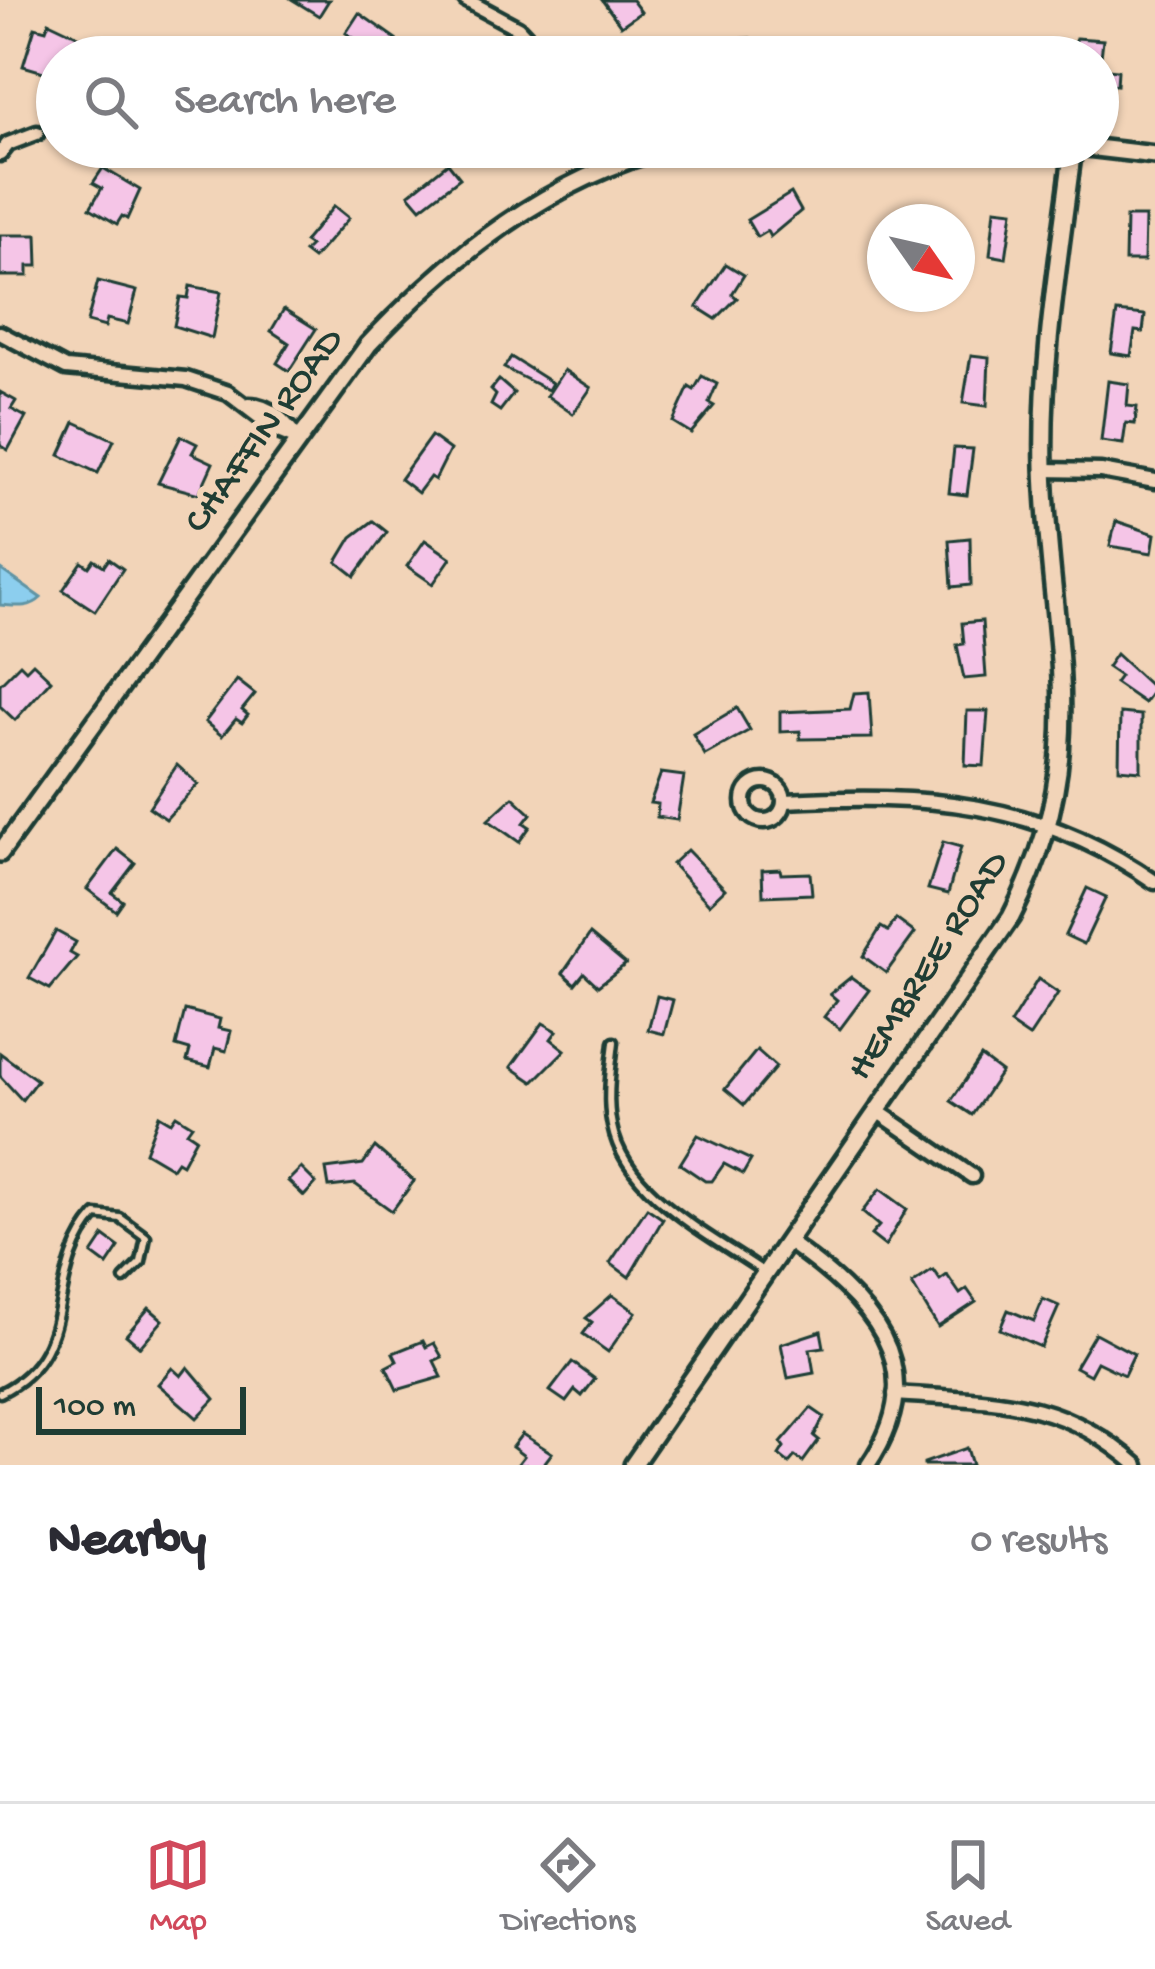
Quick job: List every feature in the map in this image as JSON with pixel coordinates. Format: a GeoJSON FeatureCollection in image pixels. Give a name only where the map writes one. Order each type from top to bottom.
{"type":"FeatureCollection","features":[{"type":"Feature","properties":{"kind":"street"},"geometry":{"type":"LineString","coordinates":[[466,0],[525,36]]}},
{"type":"Feature","properties":{"kind":"street"},"geometry":{"type":"LineString","coordinates":[[0,154],[8,144],[36,133]]}},
{"type":"Feature","properties":{"kind":"street"},"geometry":{"type":"LineString","coordinates":[[1119,150],[1155,154]]}},
{"type":"Feature","properties":{"kind":"street","name":"CHAFFIN ROAD"},"geometry":{"type":"LineString","coordinates":[[0,853],[368,345],[419,290],[506,223],[608,168]]}},
{"type":"Feature","properties":{"kind":"street","name":"HEMBREE ROAD"},"geometry":{"type":"LineString","coordinates":[[633,1465],[1011,917],[1051,826],[1061,774],[1064,717],[1044,470],[1048,351],[1070,168]]}},
{"type":"Feature","properties":{"kind":"street"},"geometry":{"type":"LineString","coordinates":[[0,333],[66,368],[186,380],[248,405],[260,405],[285,420],[300,440]]}},
{"type":"Feature","properties":{"kind":"street"},"geometry":{"type":"LineString","coordinates":[[1044,470],[1101,471],[1155,481]]}},
{"type":"Feature","properties":{"kind":"street"},"geometry":{"type":"LineString","coordinates":[[784,801],[932,797],[1051,826],[1093,844],[1155,882]]}},
{"type":"Feature","properties":{"kind":"street"},"geometry":{"type":"LineString","coordinates":[[877,1111],[972,1176]]}},
{"type":"Feature","properties":{"kind":"street"},"geometry":{"type":"LineString","coordinates":[[787,1241],[847,1284],[872,1311],[890,1352],[895,1394],[889,1425],[868,1465]]}},
{"type":"Feature","properties":{"kind":"street"},"geometry":{"type":"LineString","coordinates":[[895,1394],[1045,1408],[1092,1429],[1137,1465]]}},
{"type":"Feature","properties":{"kind":"lane"},"geometry":{"type":"LineString","coordinates":[[614,1042],[609,1093],[618,1146],[663,1202],[766,1274]]}},
{"type":"Feature","properties":{"kind":"lane"},"geometry":{"type":"LineString","coordinates":[[0,1393],[48,1355],[63,1283],[81,1232],[95,1216],[120,1217],[146,1237],[141,1262],[124,1279]]}},
{"type":"Feature","properties":{"kind":"water"},"geometry":{"type":"Polygon","coordinates":[[[0,569],[41,598],[27,605],[0,605],[0,569]]]}},
{"type":"Feature","properties":{"kind":"building"},"geometry":{"type":"Polygon","coordinates":[[[293,0],[329,0],[319,16],[293,0]]]}},
{"type":"Feature","properties":{"kind":"building"},"geometry":{"type":"Polygon","coordinates":[[[602,0],[632,0],[641,12],[621,26],[602,0]]]}},
{"type":"Feature","properties":{"kind":"building"},"geometry":{"type":"Polygon","coordinates":[[[359,13],[392,36],[351,36],[346,33],[359,13]]]}},
{"type":"Feature","properties":{"kind":"building"},"geometry":{"type":"Polygon","coordinates":[[[49,22],[78,36],[36,36],[36,70],[23,66],[35,27],[46,30],[49,22]]]}},
{"type":"Feature","properties":{"kind":"building"},"geometry":{"type":"Polygon","coordinates":[[[103,168],[140,190],[127,219],[122,216],[117,224],[90,208],[102,188],[93,183],[103,168]]]}},
{"type":"Feature","properties":{"kind":"building"},"geometry":{"type":"Polygon","coordinates":[[[442,168],[452,168],[460,178],[421,208],[409,194],[442,168]]]}},
{"type":"Feature","properties":{"kind":"building"},"geometry":{"type":"Polygon","coordinates":[[[791,193],[801,211],[770,237],[767,231],[757,237],[747,220],[791,193]]]}},
{"type":"Feature","properties":{"kind":"building"},"geometry":{"type":"Polygon","coordinates":[[[334,206],[349,218],[313,259],[304,252],[310,246],[304,242],[334,206]]]}},
{"type":"Feature","properties":{"kind":"building"},"geometry":{"type":"Polygon","coordinates":[[[995,209],[1013,211],[1006,258],[990,255],[995,209]]]}},
{"type":"Feature","properties":{"kind":"building"},"geometry":{"type":"Polygon","coordinates":[[[1126,217],[1145,217],[1144,261],[1125,261],[1126,217]]]}},
{"type":"Feature","properties":{"kind":"building"},"geometry":{"type":"Polygon","coordinates":[[[0,235],[37,235],[38,266],[28,266],[28,276],[0,276],[0,235]]]}},
{"type":"Feature","properties":{"kind":"building"},"geometry":{"type":"Polygon","coordinates":[[[726,264],[744,275],[732,294],[737,298],[716,319],[697,307],[726,264]]]}},
{"type":"Feature","properties":{"kind":"building"},"geometry":{"type":"Polygon","coordinates":[[[98,281],[137,291],[128,324],[107,319],[105,327],[87,322],[98,281]]]}},
{"type":"Feature","properties":{"kind":"building"},"geometry":{"type":"Polygon","coordinates":[[[190,286],[221,292],[212,338],[174,326],[180,297],[188,298],[190,286]]]}},
{"type":"Feature","properties":{"kind":"building"},"geometry":{"type":"Polygon","coordinates":[[[284,309],[316,329],[289,371],[277,363],[289,343],[271,331],[284,309]]]}},
{"type":"Feature","properties":{"kind":"building"},"geometry":{"type":"Polygon","coordinates":[[[1117,312],[1145,315],[1143,332],[1135,331],[1131,356],[1111,353],[1117,312]]]}},
{"type":"Feature","properties":{"kind":"building"},"geometry":{"type":"Polygon","coordinates":[[[971,355],[989,357],[987,406],[963,403],[971,355]]]}},
{"type":"Feature","properties":{"kind":"building"},"geometry":{"type":"Polygon","coordinates":[[[511,357],[552,383],[548,390],[504,368],[511,357]]]}},
{"type":"Feature","properties":{"kind":"building"},"geometry":{"type":"Polygon","coordinates":[[[564,370],[591,388],[573,414],[547,396],[564,370]]]}},
{"type":"Feature","properties":{"kind":"building"},"geometry":{"type":"Polygon","coordinates":[[[702,376],[717,384],[709,403],[714,406],[691,433],[673,422],[689,387],[694,390],[702,376]]]}},
{"type":"Feature","properties":{"kind":"building"},"geometry":{"type":"Polygon","coordinates":[[[499,380],[514,393],[500,411],[491,405],[496,395],[491,390],[499,380]]]}},
{"type":"Feature","properties":{"kind":"building"},"geometry":{"type":"Polygon","coordinates":[[[1108,381],[1129,384],[1127,406],[1137,407],[1135,424],[1126,423],[1123,444],[1101,441],[1108,381]]]}},
{"type":"Feature","properties":{"kind":"building"},"geometry":{"type":"Polygon","coordinates":[[[0,392],[16,401],[11,409],[26,417],[8,450],[0,445],[0,392]]]}},
{"type":"Feature","properties":{"kind":"building"},"geometry":{"type":"Polygon","coordinates":[[[75,422],[114,440],[98,473],[60,455],[75,422]]]}},
{"type":"Feature","properties":{"kind":"building"},"geometry":{"type":"Polygon","coordinates":[[[181,436],[197,444],[192,453],[213,463],[199,494],[158,483],[181,436]]]}},
{"type":"Feature","properties":{"kind":"building"},"geometry":{"type":"Polygon","coordinates":[[[431,436],[450,450],[435,480],[430,477],[418,493],[400,479],[431,436]]]}},
{"type":"Feature","properties":{"kind":"building"},"geometry":{"type":"Polygon","coordinates":[[[954,448],[973,449],[967,495],[949,493],[954,448]]]}},
{"type":"Feature","properties":{"kind":"building"},"geometry":{"type":"Polygon","coordinates":[[[373,521],[387,532],[355,576],[337,562],[352,537],[373,521]]]}},
{"type":"Feature","properties":{"kind":"building"},"geometry":{"type":"Polygon","coordinates":[[[1116,521],[1155,534],[1152,553],[1110,546],[1116,521]]]}},
{"type":"Feature","properties":{"kind":"building"},"geometry":{"type":"Polygon","coordinates":[[[970,538],[971,585],[952,587],[949,540],[970,538]]]}},
{"type":"Feature","properties":{"kind":"building"},"geometry":{"type":"Polygon","coordinates":[[[425,540],[451,558],[433,584],[407,566],[425,540]]]}},
{"type":"Feature","properties":{"kind":"building"},"geometry":{"type":"Polygon","coordinates":[[[109,559],[123,569],[95,611],[63,590],[82,562],[89,567],[94,560],[104,566],[109,559]]]}},
{"type":"Feature","properties":{"kind":"building"},"geometry":{"type":"Polygon","coordinates":[[[982,621],[986,677],[964,679],[957,645],[964,644],[962,623],[982,621]]]}},
{"type":"Feature","properties":{"kind":"building"},"geometry":{"type":"Polygon","coordinates":[[[1116,654],[1154,689],[1144,703],[1115,683],[1120,676],[1107,667],[1116,654]]]}},
{"type":"Feature","properties":{"kind":"building"},"geometry":{"type":"Polygon","coordinates":[[[33,663],[51,680],[15,720],[0,706],[0,684],[20,664],[26,670],[33,663]]]}},
{"type":"Feature","properties":{"kind":"building"},"geometry":{"type":"Polygon","coordinates":[[[237,680],[255,694],[242,710],[248,715],[242,723],[236,719],[222,736],[205,722],[237,680]]]}},
{"type":"Feature","properties":{"kind":"building"},"geometry":{"type":"Polygon","coordinates":[[[869,692],[872,738],[800,739],[800,731],[780,732],[780,712],[850,709],[854,693],[869,692]]]}},
{"type":"Feature","properties":{"kind":"building"},"geometry":{"type":"Polygon","coordinates":[[[737,708],[750,730],[705,755],[693,734],[737,708]]]}},
{"type":"Feature","properties":{"kind":"building"},"geometry":{"type":"Polygon","coordinates":[[[967,711],[988,711],[984,766],[965,765],[967,711]]]}},
{"type":"Feature","properties":{"kind":"building"},"geometry":{"type":"Polygon","coordinates":[[[1120,713],[1141,715],[1141,771],[1119,769],[1120,713]]]}},
{"type":"Feature","properties":{"kind":"building"},"geometry":{"type":"Polygon","coordinates":[[[177,765],[198,784],[166,819],[149,807],[177,765]]]}},
{"type":"Feature","properties":{"kind":"building"},"geometry":{"type":"Polygon","coordinates":[[[661,773],[684,776],[677,820],[657,817],[658,804],[650,803],[661,773]]]}},
{"type":"Feature","properties":{"kind":"building"},"geometry":{"type":"Polygon","coordinates":[[[513,797],[531,814],[524,823],[530,827],[519,842],[488,820],[513,797]]]}},
{"type":"Feature","properties":{"kind":"building"},"geometry":{"type":"Polygon","coordinates":[[[943,842],[961,847],[948,894],[928,889],[943,842]]]}},
{"type":"Feature","properties":{"kind":"building"},"geometry":{"type":"Polygon","coordinates":[[[117,849],[135,863],[112,893],[123,901],[116,911],[87,889],[117,849]]]}},
{"type":"Feature","properties":{"kind":"building"},"geometry":{"type":"Polygon","coordinates":[[[687,850],[725,889],[709,904],[672,864],[687,850]]]}},
{"type":"Feature","properties":{"kind":"building"},"geometry":{"type":"Polygon","coordinates":[[[780,869],[781,874],[810,873],[812,894],[763,896],[762,870],[780,869]]]}},
{"type":"Feature","properties":{"kind":"building"},"geometry":{"type":"Polygon","coordinates":[[[1087,888],[1106,897],[1084,944],[1065,935],[1087,888]]]}},
{"type":"Feature","properties":{"kind":"building"},"geometry":{"type":"Polygon","coordinates":[[[896,919],[915,933],[886,973],[863,956],[881,927],[888,931],[896,919]]]}},
{"type":"Feature","properties":{"kind":"building"},"geometry":{"type":"Polygon","coordinates":[[[56,931],[76,942],[70,953],[77,957],[50,989],[29,978],[56,931]]]}},
{"type":"Feature","properties":{"kind":"building"},"geometry":{"type":"Polygon","coordinates":[[[590,934],[626,964],[598,986],[584,973],[575,984],[563,973],[590,934]]]}},
{"type":"Feature","properties":{"kind":"building"},"geometry":{"type":"Polygon","coordinates":[[[851,977],[869,990],[840,1029],[824,1017],[837,1000],[830,994],[851,977]]]}},
{"type":"Feature","properties":{"kind":"building"},"geometry":{"type":"Polygon","coordinates":[[[1038,979],[1058,993],[1029,1037],[1010,1024],[1038,979]]]}},
{"type":"Feature","properties":{"kind":"building"},"geometry":{"type":"Polygon","coordinates":[[[657,996],[673,1000],[664,1034],[648,1030],[657,996]]]}},
{"type":"Feature","properties":{"kind":"building"},"geometry":{"type":"Polygon","coordinates":[[[185,1010],[220,1019],[218,1028],[231,1031],[226,1051],[215,1048],[210,1067],[187,1061],[190,1050],[176,1046],[185,1010]]]}},
{"type":"Feature","properties":{"kind":"building"},"geometry":{"type":"Polygon","coordinates":[[[543,1023],[557,1031],[551,1039],[565,1050],[533,1082],[511,1067],[543,1023]]]}},
{"type":"Feature","properties":{"kind":"building"},"geometry":{"type":"Polygon","coordinates":[[[757,1050],[776,1067],[744,1105],[725,1089],[757,1050]]]}},
{"type":"Feature","properties":{"kind":"building"},"geometry":{"type":"Polygon","coordinates":[[[0,1053],[37,1080],[22,1100],[0,1076],[0,1053]]]}},
{"type":"Feature","properties":{"kind":"building"},"geometry":{"type":"Polygon","coordinates":[[[981,1057],[1001,1072],[972,1115],[951,1101],[981,1057]]]}},
{"type":"Feature","properties":{"kind":"building"},"geometry":{"type":"Polygon","coordinates":[[[159,1115],[171,1122],[176,1115],[192,1125],[187,1132],[196,1138],[182,1164],[177,1161],[172,1168],[145,1152],[159,1115]]]}},
{"type":"Feature","properties":{"kind":"building"},"geometry":{"type":"Polygon","coordinates":[[[698,1135],[751,1160],[743,1174],[724,1164],[712,1181],[705,1181],[680,1164],[698,1135]]]}},
{"type":"Feature","properties":{"kind":"building"},"geometry":{"type":"Polygon","coordinates":[[[375,1147],[414,1181],[392,1211],[355,1184],[329,1187],[326,1169],[363,1164],[375,1147]]]}},
{"type":"Feature","properties":{"kind":"building"},"geometry":{"type":"Polygon","coordinates":[[[301,1168],[316,1183],[304,1196],[288,1181],[301,1168]]]}},
{"type":"Feature","properties":{"kind":"building"},"geometry":{"type":"Polygon","coordinates":[[[880,1189],[907,1209],[885,1246],[871,1235],[879,1226],[862,1212],[880,1189]]]}},
{"type":"Feature","properties":{"kind":"building"},"geometry":{"type":"Polygon","coordinates":[[[647,1208],[663,1219],[629,1277],[610,1263],[647,1208]]]}},
{"type":"Feature","properties":{"kind":"building"},"geometry":{"type":"Polygon","coordinates":[[[104,1236],[119,1247],[107,1265],[92,1254],[104,1236]]]}},
{"type":"Feature","properties":{"kind":"building"},"geometry":{"type":"Polygon","coordinates":[[[933,1270],[940,1280],[947,1275],[960,1294],[967,1289],[976,1302],[938,1327],[912,1284],[933,1270]]]}},
{"type":"Feature","properties":{"kind":"building"},"geometry":{"type":"Polygon","coordinates":[[[612,1295],[636,1312],[608,1352],[583,1334],[592,1322],[586,1318],[612,1295]]]}},
{"type":"Feature","properties":{"kind":"building"},"geometry":{"type":"Polygon","coordinates":[[[1043,1299],[1059,1306],[1041,1347],[1000,1329],[1008,1310],[1034,1321],[1043,1299]]]}},
{"type":"Feature","properties":{"kind":"building"},"geometry":{"type":"Polygon","coordinates":[[[149,1308],[163,1320],[140,1347],[126,1335],[149,1308]]]}},
{"type":"Feature","properties":{"kind":"building"},"geometry":{"type":"Polygon","coordinates":[[[821,1331],[824,1347],[810,1349],[814,1373],[788,1378],[781,1344],[821,1331]]]}},
{"type":"Feature","properties":{"kind":"building"},"geometry":{"type":"Polygon","coordinates":[[[1095,1333],[1134,1354],[1124,1375],[1097,1362],[1090,1375],[1075,1367],[1095,1333]]]}},
{"type":"Feature","properties":{"kind":"building"},"geometry":{"type":"Polygon","coordinates":[[[423,1341],[426,1347],[434,1343],[442,1357],[434,1361],[442,1377],[397,1390],[386,1367],[397,1361],[393,1353],[423,1341]]]}},
{"type":"Feature","properties":{"kind":"building"},"geometry":{"type":"Polygon","coordinates":[[[572,1362],[595,1379],[582,1396],[575,1390],[566,1402],[550,1391],[572,1362]]]}},
{"type":"Feature","properties":{"kind":"building"},"geometry":{"type":"Polygon","coordinates":[[[188,1367],[215,1399],[197,1418],[158,1384],[172,1368],[181,1376],[188,1367]]]}},
{"type":"Feature","properties":{"kind":"building"},"geometry":{"type":"Polygon","coordinates":[[[811,1408],[824,1417],[814,1436],[819,1440],[803,1462],[795,1456],[789,1463],[779,1455],[784,1447],[781,1443],[811,1408]]]}},
{"type":"Feature","properties":{"kind":"building"},"geometry":{"type":"Polygon","coordinates":[[[522,1434],[552,1453],[543,1465],[517,1465],[524,1456],[512,1447],[522,1434]]]}},
{"type":"Feature","properties":{"kind":"building"},"geometry":{"type":"Polygon","coordinates":[[[967,1448],[972,1465],[924,1465],[924,1463],[967,1448]]]}}]}
